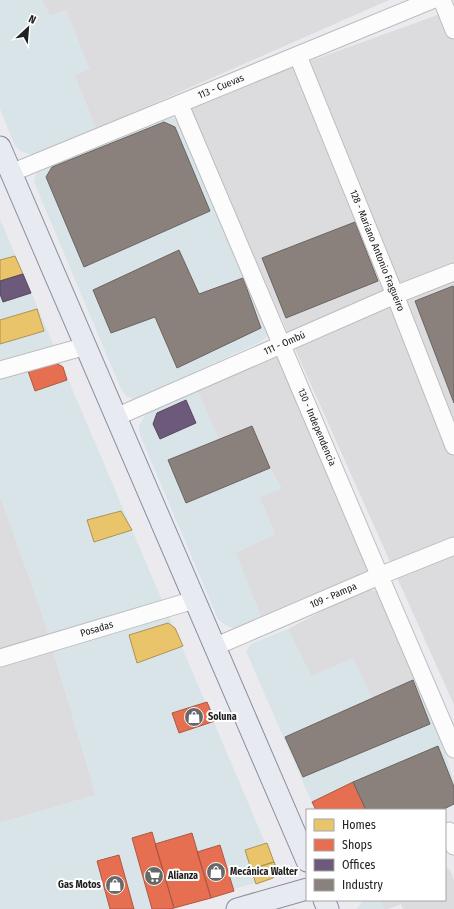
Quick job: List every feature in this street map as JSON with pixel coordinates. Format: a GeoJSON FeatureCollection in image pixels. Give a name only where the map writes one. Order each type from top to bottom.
{"type":"FeatureCollection","features":[{"type":"Feature","properties":{"kind":"main road"},"geometry":{"type":"LineString","coordinates":[[0,147],[306,859]]}},
{"type":"Feature","properties":{"kind":"main road"},"geometry":{"type":"LineString","coordinates":[[237,909],[306,889]]}},
{"type":"Feature","properties":{"kind":"main road"},"geometry":{"type":"LineString","coordinates":[[287,909],[315,901]]}},
{"type":"Feature","properties":{"kind":"street","name":"113 - Cuevas"},"geometry":{"type":"LineString","coordinates":[[11,173],[180,105],[432,0]]}},
{"type":"Feature","properties":{"kind":"street"},"geometry":{"type":"LineString","coordinates":[[442,0],[454,30]]}},
{"type":"Feature","properties":{"kind":"street","name":"128 - Mariano Antonio Fragueiro"},"geometry":{"type":"LineString","coordinates":[[298,56],[395,295],[454,446]]}},
{"type":"Feature","properties":{"kind":"street","name":"130 - Independencia"},"geometry":{"type":"LineString","coordinates":[[180,105],[454,750]]}},
{"type":"Feature","properties":{"kind":"street","name":"111 - Ombú"},"geometry":{"type":"LineString","coordinates":[[116,417],[395,295],[454,272]]}},
{"type":"Feature","properties":{"kind":"street"},"geometry":{"type":"LineString","coordinates":[[0,370],[86,346]]}},
{"type":"Feature","properties":{"kind":"street","name":"109 - Pampa"},"geometry":{"type":"LineString","coordinates":[[214,647],[379,576],[454,546]]}},
{"type":"Feature","properties":{"kind":"street","name":"Posadas"},"geometry":{"type":"LineString","coordinates":[[0,658],[194,600]]}},
{"type":"Feature","properties":{"kind":"shaded area"},"geometry":{"type":"Polygon","coordinates":[[[0,0],[42,0],[50,16],[66,10],[89,69],[74,76],[96,129],[39,156],[21,151],[15,146],[0,109],[0,0]]]}},
{"type":"Feature","properties":{"kind":"shaded area"},"geometry":{"type":"Polygon","coordinates":[[[42,0],[389,0],[96,129],[74,75],[89,69],[66,10],[50,16],[42,0]]]}},
{"type":"Feature","properties":{"kind":"shaded area"},"geometry":{"type":"Polygon","coordinates":[[[454,9],[454,705],[191,116],[190,109],[194,103],[454,9]]]}},
{"type":"Feature","properties":{"kind":"shaded area"},"geometry":{"type":"Polygon","coordinates":[[[165,116],[174,118],[180,123],[270,329],[267,337],[260,342],[135,400],[126,396],[121,389],[34,182],[36,174],[42,168],[165,116]]]}},
{"type":"Feature","properties":{"kind":"shaded area"},"geometry":{"type":"Polygon","coordinates":[[[0,219],[275,866],[268,879],[168,909],[0,909],[0,823],[96,795],[41,610],[0,496],[0,219]]]}},
{"type":"Feature","properties":{"kind":"shaded area"},"geometry":{"type":"Polygon","coordinates":[[[270,354],[282,356],[367,565],[367,571],[363,580],[262,619],[235,553],[275,534],[259,497],[281,488],[270,468],[219,440],[196,388],[270,354]]]}},
{"type":"Feature","properties":{"kind":"shaded area"},"geometry":{"type":"Polygon","coordinates":[[[196,388],[219,439],[252,426],[270,468],[281,489],[259,497],[275,534],[236,553],[262,619],[236,629],[225,625],[218,619],[140,435],[139,426],[147,412],[196,388]]]}},
{"type":"Feature","properties":{"kind":"shaded area"},"geometry":{"type":"Polygon","coordinates":[[[0,496],[41,610],[96,795],[0,823],[0,496]]]}},
{"type":"Feature","properties":{"kind":"shaded area"},"geometry":{"type":"Polygon","coordinates":[[[360,591],[377,591],[420,677],[372,698],[311,676],[288,629],[360,591]]]}},
{"type":"Feature","properties":{"kind":"shaded area"},"geometry":{"type":"Polygon","coordinates":[[[288,629],[311,676],[353,658],[372,698],[420,677],[454,781],[454,803],[442,809],[315,809],[246,651],[251,644],[288,629]]]}},
{"type":"Feature","properties":{"kind":"shaded area"},"geometry":{"type":"Polygon","coordinates":[[[446,868],[450,870],[454,880],[454,909],[403,909],[401,904],[384,909],[380,901],[446,901],[446,868]]]}},
{"type":"Feature","properties":{"kind":"shaded area"},"geometry":{"type":"Polygon","coordinates":[[[365,901],[380,901],[384,909],[357,909],[361,903],[365,901]]]}},
{"type":"Feature","properties":{"kind":"building: Homes"},"geometry":{"type":"Polygon","coordinates":[[[15,256],[23,274],[0,281],[0,260],[15,256]]]}},
{"type":"Feature","properties":{"kind":"building: Homes"},"geometry":{"type":"Polygon","coordinates":[[[37,309],[44,331],[0,344],[0,320],[37,309]]]}},
{"type":"Feature","properties":{"kind":"building: Homes"},"geometry":{"type":"Polygon","coordinates":[[[121,511],[132,530],[94,542],[87,520],[121,511]]]}},
{"type":"Feature","properties":{"kind":"building: Homes"},"geometry":{"type":"Polygon","coordinates":[[[168,623],[175,628],[183,646],[137,663],[129,635],[168,623]]]}},
{"type":"Feature","properties":{"kind":"building: Homes"},"geometry":{"type":"Polygon","coordinates":[[[267,843],[274,862],[251,869],[245,850],[267,843]]]}},
{"type":"Feature","properties":{"kind":"building: Homes"},"geometry":{"type":"Polygon","coordinates":[[[274,862],[277,869],[273,878],[256,884],[251,869],[274,862]]]}},
{"type":"Feature","properties":{"kind":"building: Shops"},"geometry":{"type":"Polygon","coordinates":[[[54,362],[63,367],[67,380],[35,391],[28,371],[54,362]]]}},
{"type":"Feature","properties":{"kind":"building: Shops","name":"Soluna"},"geometry":{"type":"Polygon","coordinates":[[[207,702],[215,721],[179,733],[172,713],[207,702]]]}},
{"type":"Feature","properties":{"kind":"building: Shops"},"geometry":{"type":"Polygon","coordinates":[[[353,782],[366,809],[316,809],[312,802],[353,782]]]}},
{"type":"Feature","properties":{"kind":"building: Shops","name":"Alianza"},"geometry":{"type":"Polygon","coordinates":[[[152,832],[174,908],[171,909],[152,909],[132,838],[152,832]]]}},
{"type":"Feature","properties":{"kind":"building: Shops"},"geometry":{"type":"Polygon","coordinates":[[[192,833],[211,898],[174,908],[155,844],[192,833]]]}},
{"type":"Feature","properties":{"kind":"building: Shops","name":"Mecánica Walter"},"geometry":{"type":"Polygon","coordinates":[[[220,845],[234,891],[211,898],[197,852],[220,845]]]}},
{"type":"Feature","properties":{"kind":"building: Shops","name":"Gas Motos"},"geometry":{"type":"Polygon","coordinates":[[[119,855],[134,909],[110,909],[97,861],[119,855]]]}},
{"type":"Feature","properties":{"kind":"building: Offices"},"geometry":{"type":"Polygon","coordinates":[[[23,274],[31,293],[3,302],[0,294],[0,281],[23,274]]]}},
{"type":"Feature","properties":{"kind":"building: Offices"},"geometry":{"type":"Polygon","coordinates":[[[186,400],[196,423],[160,439],[153,424],[157,413],[186,400]]]}},
{"type":"Feature","properties":{"kind":"building: Industry"},"geometry":{"type":"Polygon","coordinates":[[[164,122],[175,127],[210,211],[84,267],[46,177],[52,167],[164,122]]]}},
{"type":"Feature","properties":{"kind":"building: Industry"},"geometry":{"type":"Polygon","coordinates":[[[355,222],[378,281],[286,318],[262,258],[355,222]]]}},
{"type":"Feature","properties":{"kind":"building: Industry"},"geometry":{"type":"Polygon","coordinates":[[[179,250],[199,294],[243,278],[261,328],[177,368],[155,317],[111,333],[93,290],[179,250]]]}},
{"type":"Feature","properties":{"kind":"building: Industry"},"geometry":{"type":"Polygon","coordinates":[[[453,286],[454,288],[454,403],[415,301],[453,286]]]}},
{"type":"Feature","properties":{"kind":"building: Industry"},"geometry":{"type":"Polygon","coordinates":[[[252,426],[270,468],[186,503],[168,460],[252,426]]]}},
{"type":"Feature","properties":{"kind":"building: Industry"},"geometry":{"type":"Polygon","coordinates":[[[413,680],[430,724],[303,777],[285,737],[413,680]]]}},
{"type":"Feature","properties":{"kind":"building: Industry"},"geometry":{"type":"Polygon","coordinates":[[[438,746],[454,787],[454,804],[444,809],[366,809],[353,782],[438,746]]]}},
{"type":"Feature","properties":{"kind":"place","name":"Soluna"},"geometry":{"type":"Point","coordinates":[194,717]}},
{"type":"Feature","properties":{"kind":"place","name":"Mecánica Walter"},"geometry":{"type":"Point","coordinates":[216,872]}},
{"type":"Feature","properties":{"kind":"place","name":"Alianza"},"geometry":{"type":"Point","coordinates":[154,876]}},
{"type":"Feature","properties":{"kind":"place","name":"Gas Motos"},"geometry":{"type":"Point","coordinates":[115,885]}}]}
